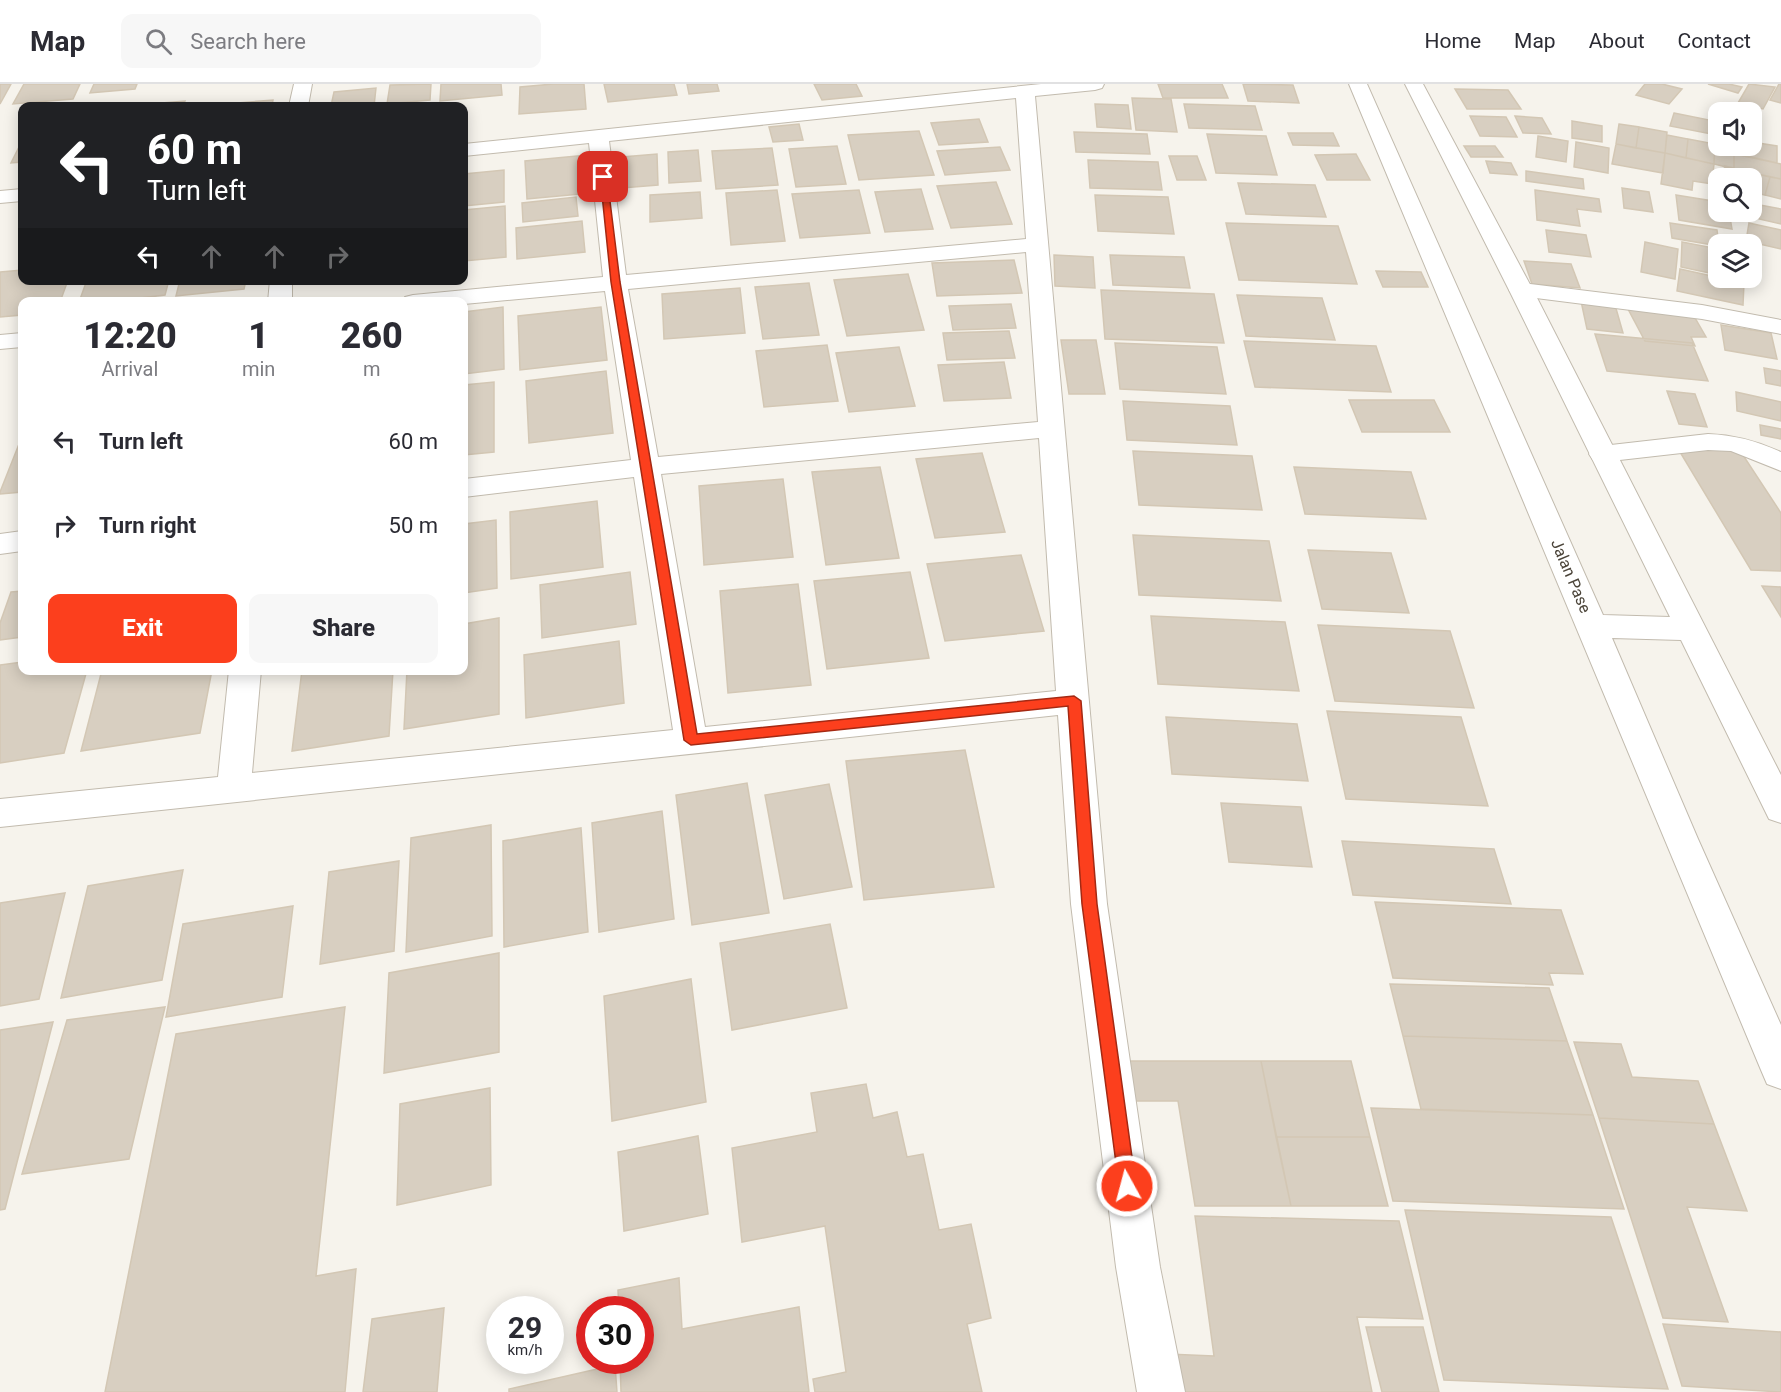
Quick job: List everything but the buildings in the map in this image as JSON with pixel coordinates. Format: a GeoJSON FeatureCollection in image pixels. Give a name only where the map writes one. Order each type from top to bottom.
{"type":"FeatureCollection","features":[{"type":"Feature","properties":{"kind":"street"},"geometry":{"type":"LineString","coordinates":[[300,102],[303,84]]}},
{"type":"Feature","properties":{"kind":"street"},"geometry":{"type":"LineString","coordinates":[[468,150],[1095,84]]}},
{"type":"Feature","properties":{"kind":"street","name":"Jalan Pase"},"geometry":{"type":"LineString","coordinates":[[1358,84],[1781,1070]]}},
{"type":"Feature","properties":{"kind":"street"},"geometry":{"type":"LineString","coordinates":[[1414,84],[1521,290],[1781,809]]}},
{"type":"Feature","properties":{"kind":"street"},"geometry":{"type":"LineString","coordinates":[[1025,92],[1089,904],[1137,1256],[1161,1392]]}},
{"type":"Feature","properties":{"kind":"street"},"geometry":{"type":"LineString","coordinates":[[598,136],[615,282],[691,740]]}},
{"type":"Feature","properties":{"kind":"street"},"geometry":{"type":"LineString","coordinates":[[0,197],[18,195]]}},
{"type":"Feature","properties":{"kind":"street"},"geometry":{"type":"LineString","coordinates":[[464,297],[1038,244]]}},
{"type":"Feature","properties":{"kind":"street"},"geometry":{"type":"LineString","coordinates":[[1521,290],[1702,312],[1781,327]]}},
{"type":"Feature","properties":{"kind":"street"},"geometry":{"type":"LineString","coordinates":[[0,342],[18,340]]}},
{"type":"Feature","properties":{"kind":"street"},"geometry":{"type":"LineString","coordinates":[[468,488],[647,466],[1052,429]]}},
{"type":"Feature","properties":{"kind":"street"},"geometry":{"type":"LineString","coordinates":[[1602,454],[1708,442],[1731,443],[1750,448],[1781,462]]}},
{"type":"Feature","properties":{"kind":"street"},"geometry":{"type":"LineString","coordinates":[[0,544],[18,542]]}},
{"type":"Feature","properties":{"kind":"street"},"geometry":{"type":"LineString","coordinates":[[1592,626],[1689,629]]}},
{"type":"Feature","properties":{"kind":"street"},"geometry":{"type":"LineString","coordinates":[[234,787],[245,675]]}},
{"type":"Feature","properties":{"kind":"street"},"geometry":{"type":"LineString","coordinates":[[0,813],[1074,701]]}},
{"type":"Feature","properties":{"kind":"route"},"geometry":{"type":"LineString","coordinates":[[603,177],[615,282],[691,740],[1074,701],[1089,904],[1127,1186]]}}]}
